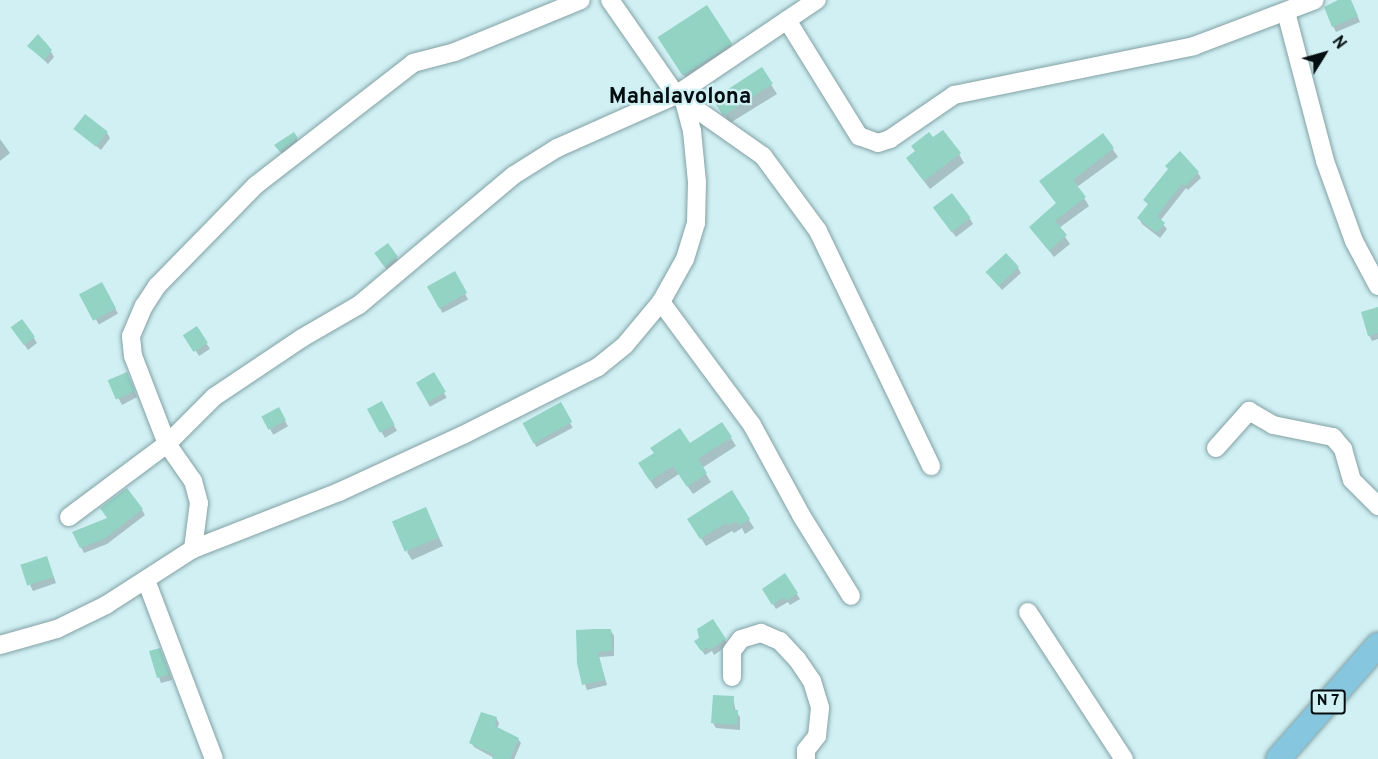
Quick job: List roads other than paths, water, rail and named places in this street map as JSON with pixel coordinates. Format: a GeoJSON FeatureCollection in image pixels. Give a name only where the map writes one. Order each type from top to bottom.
{"type":"FeatureCollection","features":[{"type":"Feature","properties":{"kind":"main road","name":"N 7"},"geometry":{"type":"LineString","coordinates":[[1278,759],[1378,645]]}},
{"type":"Feature","properties":{"kind":"street"},"geometry":{"type":"LineString","coordinates":[[193,549],[199,503],[193,481],[167,444],[133,356],[132,336],[144,306],[157,286],[256,185],[413,63],[456,52],[581,0]]}},
{"type":"Feature","properties":{"kind":"street"},"geometry":{"type":"LineString","coordinates":[[0,645],[57,629],[106,605],[193,549],[339,492],[463,435],[598,367],[625,345],[661,302],[685,259],[696,223],[697,183],[692,131],[680,99],[610,0]]}},
{"type":"Feature","properties":{"kind":"street"},"geometry":{"type":"LineString","coordinates":[[69,517],[167,444],[214,397],[302,338],[359,305],[514,175],[557,148],[680,99],[817,0]]}},
{"type":"Feature","properties":{"kind":"street"},"geometry":{"type":"LineString","coordinates":[[787,20],[795,37],[859,136],[878,143],[890,139],[954,95],[1194,46],[1314,0]]}},
{"type":"Feature","properties":{"kind":"street"},"geometry":{"type":"LineString","coordinates":[[1286,12],[1325,160],[1354,241],[1378,286]]}},
{"type":"Feature","properties":{"kind":"street"},"geometry":{"type":"LineString","coordinates":[[680,99],[763,156],[818,231],[931,466]]}},
{"type":"Feature","properties":{"kind":"street"},"geometry":{"type":"LineString","coordinates":[[661,302],[691,346],[724,385],[752,425],[801,515],[851,596]]}},
{"type":"Feature","properties":{"kind":"street"},"geometry":{"type":"LineString","coordinates":[[1216,448],[1249,411],[1274,425],[1333,437],[1343,449],[1352,480],[1378,506]]}},
{"type":"Feature","properties":{"kind":"street"},"geometry":{"type":"LineString","coordinates":[[146,580],[214,759]]}},
{"type":"Feature","properties":{"kind":"street"},"geometry":{"type":"LineString","coordinates":[[1028,612],[1124,759]]}},
{"type":"Feature","properties":{"kind":"street"},"geometry":{"type":"LineString","coordinates":[[732,677],[732,651],[741,639],[761,633],[780,641],[791,653],[812,681],[820,708],[817,736],[806,750],[806,759]]}},
{"type":"Feature","properties":{"kind":"district","name":"Mahalavolona"},"geometry":{"type":"Point","coordinates":[680,98]}}]}
